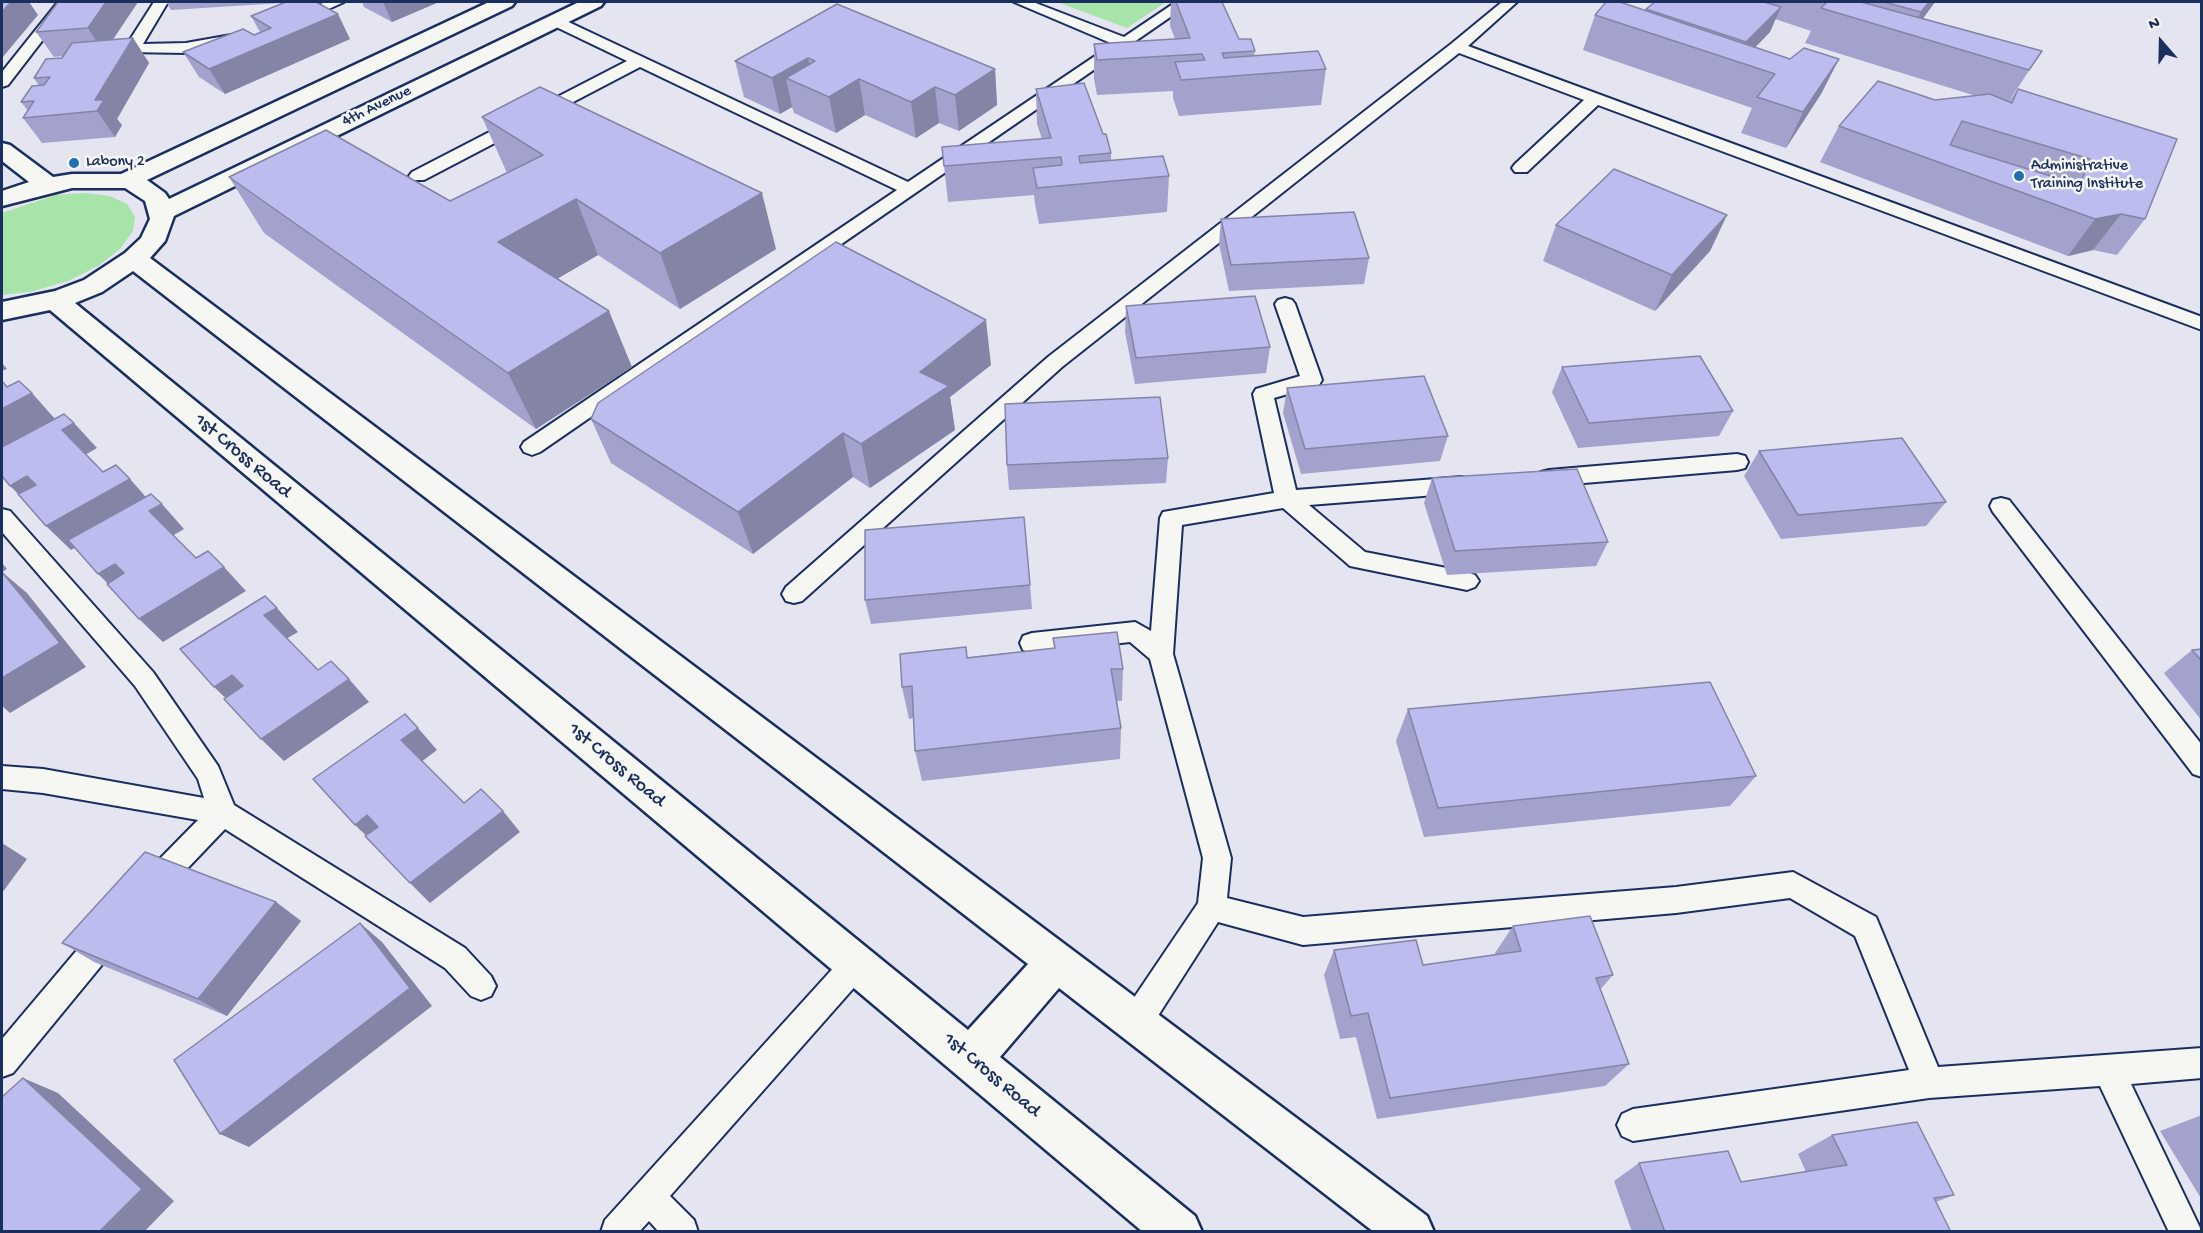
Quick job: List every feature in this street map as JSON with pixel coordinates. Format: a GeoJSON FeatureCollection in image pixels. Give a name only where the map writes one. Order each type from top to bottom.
{"type":"FeatureCollection","features":[{"type":"Feature","properties":{"kind":"street"},"geometry":{"type":"LineString","coordinates":[[125,181],[506,2]]}},
{"type":"Feature","properties":{"kind":"street","name":"4th Avenue"},"geometry":{"type":"LineString","coordinates":[[160,213],[594,2]]}},
{"type":"Feature","properties":{"kind":"street"},"geometry":{"type":"LineString","coordinates":[[2,150],[48,185]]}},
{"type":"Feature","properties":{"kind":"street"},"geometry":{"type":"LineString","coordinates":[[2,200],[48,185],[72,181],[125,181],[137,184],[156,198],[162,219],[152,241],[134,259],[93,286],[55,300],[2,311]]}},
{"type":"Feature","properties":{"kind":"street"},"geometry":{"type":"LineString","coordinates":[[134,259],[1411,1232]]}},
{"type":"Feature","properties":{"kind":"street","name":"1st Cross Road"},"geometry":{"type":"LineString","coordinates":[[55,300],[1179,1232]]}},
{"type":"Feature","properties":{"kind":"street"},"geometry":{"type":"LineString","coordinates":[[970,1059],[1057,961]]}},
{"type":"Feature","properties":{"kind":"lane"},"geometry":{"type":"LineString","coordinates":[[2,82],[65,2]]}},
{"type":"Feature","properties":{"kind":"lane"},"geometry":{"type":"LineString","coordinates":[[161,2],[132,49],[186,48],[247,37]]}},
{"type":"Feature","properties":{"kind":"lane"},"geometry":{"type":"LineString","coordinates":[[277,27],[337,2]]}},
{"type":"Feature","properties":{"kind":"lane"},"geometry":{"type":"LineString","coordinates":[[1021,2],[1126,43]]}},
{"type":"Feature","properties":{"kind":"lane"},"geometry":{"type":"LineString","coordinates":[[532,447],[1185,2]]}},
{"type":"Feature","properties":{"kind":"lane"},"geometry":{"type":"LineString","coordinates":[[794,594],[1055,362],[1457,47],[1510,2]]}},
{"type":"Feature","properties":{"kind":"lane"},"geometry":{"type":"LineString","coordinates":[[555,21],[911,190]]}},
{"type":"Feature","properties":{"kind":"lane"},"geometry":{"type":"LineString","coordinates":[[1457,47],[2202,324]]}},
{"type":"Feature","properties":{"kind":"lane"},"geometry":{"type":"LineString","coordinates":[[418,176],[640,61]]}},
{"type":"Feature","properties":{"kind":"lane"},"geometry":{"type":"LineString","coordinates":[[1521,168],[1595,99]]}},
{"type":"Feature","properties":{"kind":"lane"},"geometry":{"type":"LineString","coordinates":[[827,248],[847,258]]}},
{"type":"Feature","properties":{"kind":"lane"},"geometry":{"type":"LineString","coordinates":[[1285,304],[1312,380],[1263,394],[1287,499],[1358,560],[1467,581]]}},
{"type":"Feature","properties":{"kind":"lane"},"geometry":{"type":"LineString","coordinates":[[1523,480],[1737,462]]}},
{"type":"Feature","properties":{"kind":"lane"},"geometry":{"type":"LineString","coordinates":[[1136,1022],[1212,907],[1217,858],[1161,654],[1171,518],[1287,499],[1488,482]]}},
{"type":"Feature","properties":{"kind":"lane"},"geometry":{"type":"LineString","coordinates":[[2001,506],[2202,766]]}},
{"type":"Feature","properties":{"kind":"lane"},"geometry":{"type":"LineString","coordinates":[[2,517],[144,679],[209,774],[223,813]]}},
{"type":"Feature","properties":{"kind":"lane"},"geometry":{"type":"LineString","coordinates":[[1032,643],[1135,632],[1161,654]]}},
{"type":"Feature","properties":{"kind":"lane"},"geometry":{"type":"LineString","coordinates":[[2,778],[43,781],[223,813],[455,958],[481,987]]}},
{"type":"Feature","properties":{"kind":"lane"},"geometry":{"type":"LineString","coordinates":[[2,1062],[130,909],[223,813]]}},
{"type":"Feature","properties":{"kind":"lane"},"geometry":{"type":"LineString","coordinates":[[1212,907],[1303,931],[1676,900],[1793,885],[1866,927],[1929,1083]]}},
{"type":"Feature","properties":{"kind":"lane"},"geometry":{"type":"LineString","coordinates":[[617,1232],[856,964]]}},
{"type":"Feature","properties":{"kind":"lane"},"geometry":{"type":"LineString","coordinates":[[1633,1125],[1929,1083],[2202,1063]]}},
{"type":"Feature","properties":{"kind":"lane"},"geometry":{"type":"LineString","coordinates":[[2108,1070],[2186,1232]]}},
{"type":"Feature","properties":{"kind":"lane"},"geometry":{"type":"LineString","coordinates":[[649,1197],[682,1232]]}},
{"type":"Feature","properties":{"kind":"green space"},"geometry":{"type":"Polygon","coordinates":[[[1057,2],[1166,2],[1127,28],[1057,2]]]}},
{"type":"Feature","properties":{"kind":"green space"},"geometry":{"type":"Polygon","coordinates":[[[85,193],[110,196],[127,204],[135,217],[133,231],[120,249],[98,266],[68,281],[30,292],[2,295],[2,213],[55,195],[85,193]]]}},
{"type":"Feature","properties":{"kind":"building"},"geometry":{"type":"Polygon","coordinates":[[[2,2],[11,2],[2,12],[2,2]]]}},
{"type":"Feature","properties":{"kind":"building"},"geometry":{"type":"Polygon","coordinates":[[[58,2],[106,2],[88,28],[36,32],[58,2]]]}},
{"type":"Feature","properties":{"kind":"building"},"geometry":{"type":"Polygon","coordinates":[[[286,2],[316,2],[338,14],[209,69],[183,52],[243,29],[254,35],[271,28],[251,16],[286,2]]]}},
{"type":"Feature","properties":{"kind":"building"},"geometry":{"type":"Polygon","coordinates":[[[1176,2],[1222,2],[1239,39],[1251,39],[1255,51],[1222,53],[1224,58],[1318,51],[1326,69],[1181,80],[1175,62],[1205,60],[1202,54],[1097,60],[1094,44],[1190,38],[1176,2]]]}},
{"type":"Feature","properties":{"kind":"building"},"geometry":{"type":"Polygon","coordinates":[[[1606,2],[1620,2],[1790,59],[1804,48],[1839,59],[1803,112],[1757,97],[1775,74],[1595,15],[1606,2]]]}},
{"type":"Feature","properties":{"kind":"building"},"geometry":{"type":"Polygon","coordinates":[[[1655,2],[1764,2],[1781,7],[1746,42],[1646,9],[1655,2]]]}},
{"type":"Feature","properties":{"kind":"building"},"geometry":{"type":"Polygon","coordinates":[[[1827,2],[1861,2],[2042,51],[2029,70],[1821,8],[1827,2]]]}},
{"type":"Feature","properties":{"kind":"building"},"geometry":{"type":"Polygon","coordinates":[[[1884,2],[1929,2],[1921,12],[1884,2]]]}},
{"type":"Feature","properties":{"kind":"building"},"geometry":{"type":"Polygon","coordinates":[[[837,4],[995,69],[955,95],[935,87],[911,102],[859,79],[829,97],[786,78],[815,61],[808,58],[772,78],[735,61],[837,4]]]}},
{"type":"Feature","properties":{"kind":"building"},"geometry":{"type":"Polygon","coordinates":[[[133,38],[95,100],[104,100],[97,111],[23,118],[34,101],[21,102],[32,86],[44,85],[50,77],[34,78],[46,59],[62,58],[72,43],[133,38]]]}},
{"type":"Feature","properties":{"kind":"building"},"geometry":{"type":"Polygon","coordinates":[[[1878,81],[1935,100],[1990,94],[2012,103],[2018,89],[2177,139],[2145,219],[2121,214],[2095,219],[1839,126],[1878,81]],[[1962,121],[1950,145],[2080,185],[2090,159],[1962,121]]]}},
{"type":"Feature","properties":{"kind":"building"},"geometry":{"type":"Polygon","coordinates":[[[1084,83],[1103,134],[1106,134],[1111,153],[1079,156],[1080,163],[1163,156],[1169,176],[1037,188],[1033,168],[1062,165],[1061,157],[944,166],[942,147],[1051,138],[1036,89],[1084,83]]]}},
{"type":"Feature","properties":{"kind":"building"},"geometry":{"type":"Polygon","coordinates":[[[540,87],[762,193],[660,253],[576,199],[498,242],[609,311],[508,373],[229,177],[326,130],[450,201],[543,155],[482,117],[540,87]]]}},
{"type":"Feature","properties":{"kind":"building"},"geometry":{"type":"Polygon","coordinates":[[[1614,169],[1727,215],[1672,275],[1556,225],[1614,169]]]}},
{"type":"Feature","properties":{"kind":"building"},"geometry":{"type":"Polygon","coordinates":[[[1354,212],[1369,258],[1231,265],[1221,219],[1354,212]]]}},
{"type":"Feature","properties":{"kind":"building"},"geometry":{"type":"Polygon","coordinates":[[[836,242],[986,320],[920,372],[949,386],[861,444],[843,433],[738,512],[591,419],[598,403],[836,242]]]}},
{"type":"Feature","properties":{"kind":"building"},"geometry":{"type":"Polygon","coordinates":[[[1255,296],[1270,347],[1136,358],[1126,306],[1255,296]]]}},
{"type":"Feature","properties":{"kind":"building"},"geometry":{"type":"Polygon","coordinates":[[[1700,356],[1733,411],[1589,423],[1562,367],[1700,356]]]}},
{"type":"Feature","properties":{"kind":"building"},"geometry":{"type":"Polygon","coordinates":[[[1424,376],[1448,436],[1305,449],[1287,388],[1424,376]]]}},
{"type":"Feature","properties":{"kind":"building"},"geometry":{"type":"Polygon","coordinates":[[[2,381],[7,387],[19,381],[32,393],[2,409],[2,381]]]}},
{"type":"Feature","properties":{"kind":"building"},"geometry":{"type":"Polygon","coordinates":[[[1160,397],[1168,458],[1007,465],[1005,404],[1160,397]]]}},
{"type":"Feature","properties":{"kind":"building"},"geometry":{"type":"Polygon","coordinates":[[[64,414],[74,423],[62,430],[103,472],[116,465],[130,479],[46,526],[18,494],[36,485],[27,476],[10,486],[2,476],[2,447],[64,414]]]}},
{"type":"Feature","properties":{"kind":"building"},"geometry":{"type":"Polygon","coordinates":[[[1902,438],[1946,502],[1798,515],[1759,451],[1902,438]]]}},
{"type":"Feature","properties":{"kind":"building"},"geometry":{"type":"Polygon","coordinates":[[[1577,469],[1608,542],[1455,551],[1432,478],[1577,469]]]}},
{"type":"Feature","properties":{"kind":"building"},"geometry":{"type":"Polygon","coordinates":[[[151,494],[162,504],[149,511],[196,558],[208,551],[224,567],[139,619],[107,584],[124,573],[115,564],[98,574],[68,540],[151,494]]]}},
{"type":"Feature","properties":{"kind":"building"},"geometry":{"type":"Polygon","coordinates":[[[1024,517],[1030,585],[865,600],[865,530],[1024,517]]]}},
{"type":"Feature","properties":{"kind":"building"},"geometry":{"type":"Polygon","coordinates":[[[2,572],[60,643],[2,678],[2,572]]]}},
{"type":"Feature","properties":{"kind":"building"},"geometry":{"type":"Polygon","coordinates":[[[265,596],[277,608],[264,615],[318,670],[331,661],[349,679],[261,739],[224,699],[243,686],[232,675],[214,687],[180,649],[265,596]]]}},
{"type":"Feature","properties":{"kind":"building"},"geometry":{"type":"Polygon","coordinates":[[[1117,632],[1123,669],[1111,669],[1121,728],[915,751],[912,686],[902,687],[900,654],[966,647],[967,658],[1055,648],[1053,638],[1117,632]]]}},
{"type":"Feature","properties":{"kind":"building"},"geometry":{"type":"Polygon","coordinates":[[[2202,649],[2202,661],[2192,650],[2202,649]]]}},
{"type":"Feature","properties":{"kind":"building"},"geometry":{"type":"Polygon","coordinates":[[[1710,682],[1756,776],[1438,808],[1408,709],[1710,682]]]}},
{"type":"Feature","properties":{"kind":"building"},"geometry":{"type":"Polygon","coordinates":[[[405,714],[418,728],[401,740],[464,803],[481,789],[503,811],[410,883],[365,836],[378,827],[367,815],[355,825],[313,779],[405,714]]]}},
{"type":"Feature","properties":{"kind":"building"},"geometry":{"type":"Polygon","coordinates":[[[145,852],[276,902],[198,999],[62,943],[145,852]]]}},
{"type":"Feature","properties":{"kind":"building"},"geometry":{"type":"Polygon","coordinates":[[[1590,916],[1613,975],[1596,978],[1629,1064],[1390,1098],[1368,1013],[1351,1016],[1334,950],[1416,940],[1423,965],[1521,951],[1513,926],[1590,916]]]}},
{"type":"Feature","properties":{"kind":"building"},"geometry":{"type":"Polygon","coordinates":[[[360,923],[410,988],[220,1134],[174,1060],[360,923]]]}},
{"type":"Feature","properties":{"kind":"building"},"geometry":{"type":"Polygon","coordinates":[[[23,1078],[142,1189],[99,1232],[2,1232],[2,1097],[23,1078]]]}},
{"type":"Feature","properties":{"kind":"building"},"geometry":{"type":"Polygon","coordinates":[[[1917,1122],[1954,1195],[1934,1198],[1951,1232],[1665,1232],[1639,1163],[1728,1151],[1741,1182],[1847,1165],[1832,1135],[1917,1122]]]}},
{"type":"Feature","properties":{"kind":"place","name":"Labony 2"},"geometry":{"type":"Point","coordinates":[74,163]}},
{"type":"Feature","properties":{"kind":"place","name":"Administrative Training Institute"},"geometry":{"type":"Point","coordinates":[2019,176]}}]}
